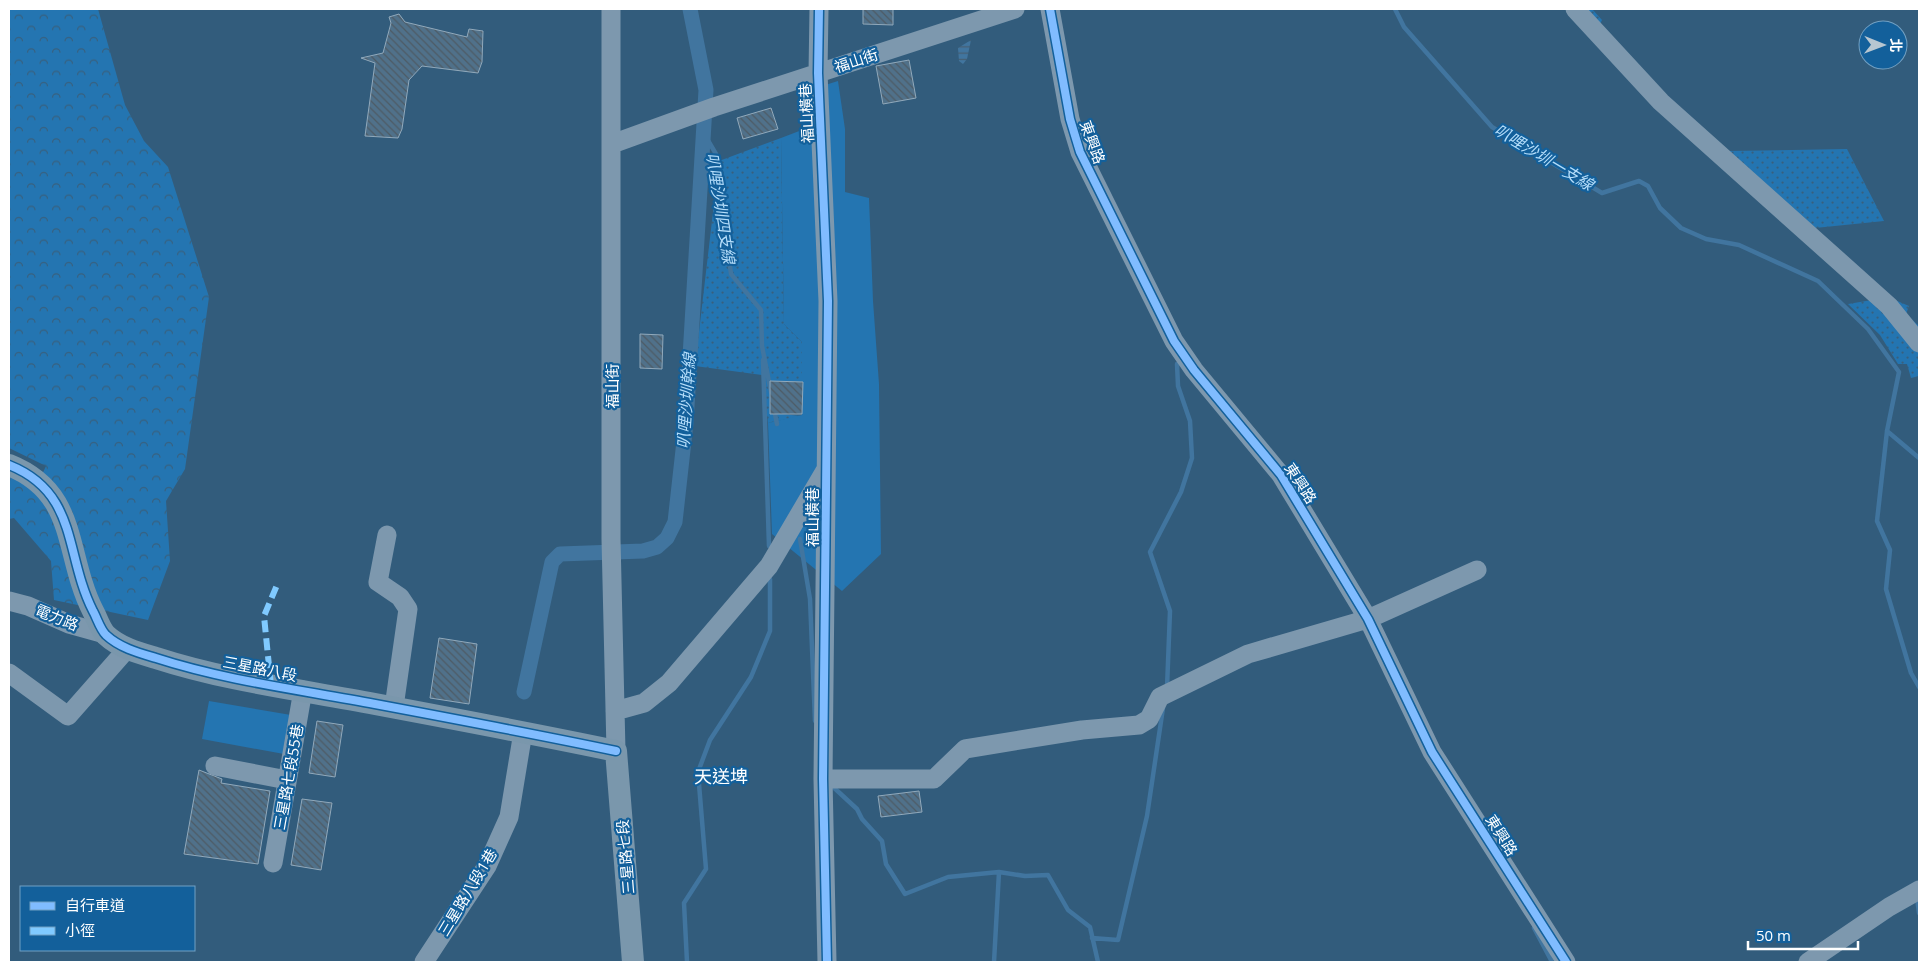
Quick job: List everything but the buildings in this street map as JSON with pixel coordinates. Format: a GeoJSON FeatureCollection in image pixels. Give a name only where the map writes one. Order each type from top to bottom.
{"type":"FeatureCollection","features":[{"type":"Feature","properties":{"kind":"main road","name":"三星路八段"},"geometry":{"type":"LineString","coordinates":[[9,465],[25,472],[46,488],[60,507],[85,594],[105,634],[127,649],[181,666],[616,751]]}},
{"type":"Feature","properties":{"kind":"main road","name":"三星路七段"},"geometry":{"type":"LineString","coordinates":[[616,751],[634,962]]}},
{"type":"Feature","properties":{"kind":"street","name":"福山街"},"geometry":{"type":"LineString","coordinates":[[611,9],[611,558],[615,711]]}},
{"type":"Feature","properties":{"kind":"street"},"geometry":{"type":"LineString","coordinates":[[818,73],[819,9]]}},
{"type":"Feature","properties":{"kind":"street","name":"福山街"},"geometry":{"type":"LineString","coordinates":[[612,144],[714,107],[1016,9]]}},
{"type":"Feature","properties":{"kind":"street","name":"東興路"},"geometry":{"type":"LineString","coordinates":[[1050,9],[1070,119],[1080,152],[1170,332],[1194,370],[1281,475],[1368,619],[1432,752],[1566,962]]}},
{"type":"Feature","properties":{"kind":"street"},"geometry":{"type":"LineString","coordinates":[[1575,9],[1661,102],[1889,306],[1919,343]]}},
{"type":"Feature","properties":{"kind":"street","name":"福山橫巷"},"geometry":{"type":"LineString","coordinates":[[818,73],[828,301],[823,779],[827,962]]}},
{"type":"Feature","properties":{"kind":"street"},"geometry":{"type":"LineString","coordinates":[[616,751],[615,711],[644,703],[669,683],[769,566],[826,468]]}},
{"type":"Feature","properties":{"kind":"street"},"geometry":{"type":"LineString","coordinates":[[795,522],[813,531],[826,543]]}},
{"type":"Feature","properties":{"kind":"street"},"geometry":{"type":"LineString","coordinates":[[387,535],[378,582],[400,597],[408,609],[394,707]]}},
{"type":"Feature","properties":{"kind":"street"},"geometry":{"type":"LineString","coordinates":[[823,779],[934,779],[964,749],[1082,730],[1140,725],[1149,719],[1160,696],[1248,654],[1368,619],[1477,570]]}},
{"type":"Feature","properties":{"kind":"street","name":"電力路"},"geometry":{"type":"LineString","coordinates":[[9,601],[28,606],[70,624],[105,634]]}},
{"type":"Feature","properties":{"kind":"street"},"geometry":{"type":"LineString","coordinates":[[9,673],[68,716],[127,649]]}},
{"type":"Feature","properties":{"kind":"street","name":"三星路七段55巷"},"geometry":{"type":"LineString","coordinates":[[273,863],[303,690]]}},
{"type":"Feature","properties":{"kind":"street","name":"三星路八段1巷"},"geometry":{"type":"LineString","coordinates":[[424,962],[487,866],[509,816],[523,732]]}},
{"type":"Feature","properties":{"kind":"street"},"geometry":{"type":"LineString","coordinates":[[215,766],[287,780]]}},
{"type":"Feature","properties":{"kind":"street"},"geometry":{"type":"LineString","coordinates":[[1808,962],[1889,907],[1919,890]]}},
{"type":"Feature","properties":{"kind":"green space"},"geometry":{"type":"Polygon","coordinates":[[[9,9],[98,9],[125,105],[144,141],[168,167],[209,297],[185,469],[166,501],[170,561],[148,620],[54,600],[51,561],[14,518],[9,519],[9,476],[38,483],[46,466],[9,448],[9,9]]]}},
{"type":"Feature","properties":{"kind":"green space"},"geometry":{"type":"Polygon","coordinates":[[[1567,9],[1592,9],[1602,20],[1599,26],[1653,84],[1729,151],[1847,149],[1884,221],[1815,228],[1888,297],[1909,306],[1906,314],[1919,326],[1919,376],[1911,378],[1907,364],[1898,364],[1880,335],[1848,304],[1872,300],[1567,9]]]}},
{"type":"Feature","properties":{"kind":"green space"},"geometry":{"type":"Polygon","coordinates":[[[838,81],[845,129],[845,192],[869,198],[873,301],[879,384],[881,554],[842,591],[772,534],[768,423],[802,415],[802,342],[784,324],[781,138],[807,128],[806,91],[838,81]]]}},
{"type":"Feature","properties":{"kind":"green space"},"geometry":{"type":"Polygon","coordinates":[[[781,138],[784,324],[802,342],[803,382],[770,382],[770,413],[802,416],[768,423],[762,375],[695,366],[719,161],[781,138]]]}},
{"type":"Feature","properties":{"kind":"green space"},"geometry":{"type":"Polygon","coordinates":[[[209,701],[291,715],[284,754],[202,739],[209,701]]]}},
{"type":"Feature","properties":{"kind":"shaded area"},"geometry":{"type":"Polygon","coordinates":[[[971,40],[967,59],[963,64],[959,61],[958,48],[971,40]]]}},
{"type":"Feature","properties":{"kind":"waterway","name":"叭哩沙圳幹線"},"geometry":{"type":"LineString","coordinates":[[524,692],[552,562],[560,554],[643,551],[657,547],[667,538],[675,522],[686,423],[706,90],[690,9]]}},
{"type":"Feature","properties":{"kind":"waterway","name":"叭哩沙圳一支線"},"geometry":{"type":"LineString","coordinates":[[1395,9],[1404,27],[1492,127],[1602,193],[1639,181],[1648,186],[1660,208],[1681,228],[1706,239],[1739,245],[1818,281],[1868,329],[1899,372],[1887,431],[1877,521],[1890,550],[1886,589],[1911,673],[1919,687]]}},
{"type":"Feature","properties":{"kind":"waterway","name":"叭哩沙圳四支線"},"geometry":{"type":"LineString","coordinates":[[703,132],[716,154],[731,274],[761,310],[762,346],[771,392]]}},
{"type":"Feature","properties":{"kind":"waterway"},"geometry":{"type":"LineString","coordinates":[[763,360],[769,546]]}},
{"type":"Feature","properties":{"kind":"waterway"},"geometry":{"type":"LineString","coordinates":[[1167,688],[1170,611],[1150,552],[1181,492],[1192,458],[1190,421],[1178,386],[1177,364]]}},
{"type":"Feature","properties":{"kind":"waterway","name":"叭哩沙圳四支線"},"geometry":{"type":"LineString","coordinates":[[774,409],[777,424]]}},
{"type":"Feature","properties":{"kind":"waterway","name":"叭哩沙圳一支線"},"geometry":{"type":"LineString","coordinates":[[1887,431],[1919,458]]}},
{"type":"Feature","properties":{"kind":"waterway","name":"叭哩沙圳四支線"},"geometry":{"type":"LineString","coordinates":[[800,539],[810,599],[815,721]]}},
{"type":"Feature","properties":{"kind":"waterway"},"geometry":{"type":"LineString","coordinates":[[687,962],[684,903],[706,869],[698,772],[710,740],[751,677],[770,631],[770,579]]}},
{"type":"Feature","properties":{"kind":"waterway"},"geometry":{"type":"LineString","coordinates":[[1092,938],[1118,940],[1147,816],[1163,708]]}},
{"type":"Feature","properties":{"kind":"waterway"},"geometry":{"type":"LineString","coordinates":[[831,785],[857,809],[862,819],[882,841],[886,864],[905,894],[948,877],[999,872],[994,962]]}},
{"type":"Feature","properties":{"kind":"waterway"},"geometry":{"type":"LineString","coordinates":[[999,872],[1025,876],[1048,875],[1068,910],[1090,927],[1098,962]]}},
{"type":"Feature","properties":{"kind":"waterway"},"geometry":{"type":"LineString","coordinates":[[1917,898],[1919,913]]}},
{"type":"Feature","properties":{"kind":"waterway"},"geometry":{"type":"LineString","coordinates":[[1534,928],[1552,962]]}},
{"type":"Feature","properties":{"kind":"marked path"},"geometry":{"type":"LineString","coordinates":[[271,686],[264,616],[277,585]]}},
{"type":"Feature","properties":{"kind":"cycle path"},"geometry":{"type":"LineString","coordinates":[[819,9],[818,73],[828,301],[823,779],[827,962]]}},
{"type":"Feature","properties":{"kind":"cycle path"},"geometry":{"type":"LineString","coordinates":[[1050,9],[1070,119],[1080,152],[1174,341],[1194,370],[1281,475],[1368,619],[1432,752],[1566,962]]}},
{"type":"Feature","properties":{"kind":"cycle path"},"geometry":{"type":"LineString","coordinates":[[9,465],[32,477],[48,492],[59,508],[84,590],[102,630],[111,640],[123,647],[183,666],[237,679],[616,751]]}},
{"type":"Feature","properties":{"kind":"district","name":"天送埤"},"geometry":{"type":"Point","coordinates":[721,776]}}]}
